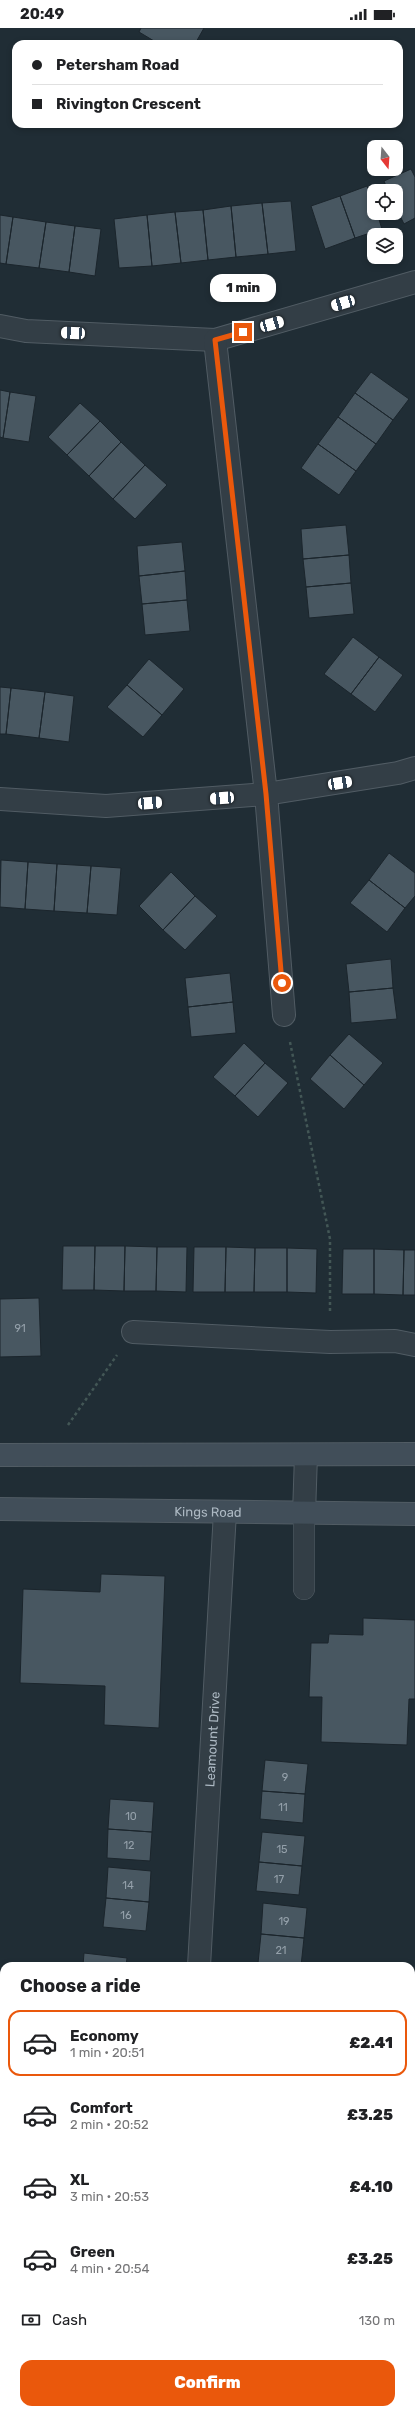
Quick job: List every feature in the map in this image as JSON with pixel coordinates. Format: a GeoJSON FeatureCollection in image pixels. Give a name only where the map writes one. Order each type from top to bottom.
{"type":"FeatureCollection","features":[{"type":"Feature","properties":{"kind":"main road"},"geometry":{"type":"LineString","coordinates":[[0,1455],[415,1454]]}},
{"type":"Feature","properties":{"kind":"main road","name":"Kings Road"},"geometry":{"type":"LineString","coordinates":[[0,1509],[304,1514],[415,1514]]}},
{"type":"Feature","properties":{"kind":"street"},"geometry":{"type":"LineString","coordinates":[[0,326],[26,331],[215,340],[415,282]]}},
{"type":"Feature","properties":{"kind":"street"},"geometry":{"type":"LineString","coordinates":[[215,340],[266,794],[284,1014]]}},
{"type":"Feature","properties":{"kind":"street"},"geometry":{"type":"LineString","coordinates":[[0,799],[106,806],[266,794],[398,774],[415,768]]}},
{"type":"Feature","properties":{"kind":"street"},"geometry":{"type":"LineString","coordinates":[[133,1332],[330,1342],[395,1341],[415,1345]]}},
{"type":"Feature","properties":{"kind":"street"},"geometry":{"type":"LineString","coordinates":[[304,1514],[306,1455]]}},
{"type":"Feature","properties":{"kind":"street","name":"Leamount Drive"},"geometry":{"type":"LineString","coordinates":[[199,1962],[225,1512]]}},
{"type":"Feature","properties":{"kind":"lane"},"geometry":{"type":"LineString","coordinates":[[304,1514],[304,1589]]}},
{"type":"Feature","properties":{"kind":"path"},"geometry":{"type":"LineString","coordinates":[[284,1014],[330,1239],[330,1342]]}},
{"type":"Feature","properties":{"kind":"path"},"geometry":{"type":"LineString","coordinates":[[47,1455],[133,1332]]}},
{"type":"Feature","properties":{"kind":"building"},"geometry":{"type":"Polygon","coordinates":[[[141,28],[204,28],[197,40],[152,40],[139,32],[141,28]]]}},
{"type":"Feature","properties":{"kind":"building"},"geometry":{"type":"Polygon","coordinates":[[[411,169],[415,177],[415,218],[404,224],[402,220],[403,184],[385,184],[384,181],[395,176],[403,176],[403,173],[411,169]]]}},
{"type":"Feature","properties":{"kind":"building"},"geometry":{"type":"Polygon","coordinates":[[[367,186],[367,220],[379,220],[382,228],[367,228],[367,234],[355,238],[340,196],[367,186]]]}},
{"type":"Feature","properties":{"kind":"building"},"geometry":{"type":"Polygon","coordinates":[[[340,196],[355,238],[325,249],[311,206],[340,196]]]}},
{"type":"Feature","properties":{"kind":"building"},"geometry":{"type":"Polygon","coordinates":[[[291,201],[296,251],[268,254],[262,203],[291,201]]]}},
{"type":"Feature","properties":{"kind":"building"},"geometry":{"type":"Polygon","coordinates":[[[262,203],[268,254],[236,257],[231,206],[262,203]]]}},
{"type":"Feature","properties":{"kind":"building"},"geometry":{"type":"Polygon","coordinates":[[[231,206],[236,257],[208,260],[203,210],[231,206]]]}},
{"type":"Feature","properties":{"kind":"building"},"geometry":{"type":"Polygon","coordinates":[[[203,210],[208,260],[181,263],[175,212],[203,210]]]}},
{"type":"Feature","properties":{"kind":"building"},"geometry":{"type":"Polygon","coordinates":[[[175,212],[181,263],[152,266],[147,215],[175,212]]]}},
{"type":"Feature","properties":{"kind":"building"},"geometry":{"type":"Polygon","coordinates":[[[0,215],[13,217],[6,264],[0,263],[0,215]]]}},
{"type":"Feature","properties":{"kind":"building"},"geometry":{"type":"Polygon","coordinates":[[[147,215],[152,266],[119,268],[114,219],[147,215]]]}},
{"type":"Feature","properties":{"kind":"building"},"geometry":{"type":"Polygon","coordinates":[[[13,217],[46,222],[39,268],[6,264],[13,217]]]}},
{"type":"Feature","properties":{"kind":"building"},"geometry":{"type":"Polygon","coordinates":[[[46,222],[75,226],[69,272],[39,268],[46,222]]]}},
{"type":"Feature","properties":{"kind":"building"},"geometry":{"type":"Polygon","coordinates":[[[75,226],[101,229],[95,276],[69,272],[75,226]]]}},
{"type":"Feature","properties":{"kind":"building"},"geometry":{"type":"Polygon","coordinates":[[[371,372],[409,399],[393,420],[355,393],[371,372]]]}},
{"type":"Feature","properties":{"kind":"building"},"geometry":{"type":"Polygon","coordinates":[[[0,390],[10,392],[3,438],[0,437],[0,390]]]}},
{"type":"Feature","properties":{"kind":"building"},"geometry":{"type":"Polygon","coordinates":[[[10,392],[36,396],[29,442],[3,438],[10,392]]]}},
{"type":"Feature","properties":{"kind":"building"},"geometry":{"type":"Polygon","coordinates":[[[355,393],[393,420],[376,444],[338,417],[355,393]]]}},
{"type":"Feature","properties":{"kind":"building"},"geometry":{"type":"Polygon","coordinates":[[[80,403],[100,421],[67,455],[48,437],[80,403]]]}},
{"type":"Feature","properties":{"kind":"building"},"geometry":{"type":"Polygon","coordinates":[[[338,417],[376,444],[356,471],[318,444],[338,417]]]}},
{"type":"Feature","properties":{"kind":"building"},"geometry":{"type":"Polygon","coordinates":[[[100,421],[121,442],[89,476],[67,455],[100,421]]]}},
{"type":"Feature","properties":{"kind":"building"},"geometry":{"type":"Polygon","coordinates":[[[121,442],[145,465],[113,499],[89,476],[121,442]]]}},
{"type":"Feature","properties":{"kind":"building"},"geometry":{"type":"Polygon","coordinates":[[[318,444],[356,471],[339,495],[301,468],[318,444]]]}},
{"type":"Feature","properties":{"kind":"building"},"geometry":{"type":"Polygon","coordinates":[[[145,465],[167,485],[135,519],[113,499],[145,465]]]}},
{"type":"Feature","properties":{"kind":"building"},"geometry":{"type":"Polygon","coordinates":[[[346,525],[349,555],[303,559],[301,529],[346,525]]]}},
{"type":"Feature","properties":{"kind":"building"},"geometry":{"type":"Polygon","coordinates":[[[182,542],[185,571],[139,576],[137,546],[182,542]]]}},
{"type":"Feature","properties":{"kind":"building"},"geometry":{"type":"Polygon","coordinates":[[[349,555],[351,583],[306,587],[303,559],[349,555]]]}},
{"type":"Feature","properties":{"kind":"building"},"geometry":{"type":"Polygon","coordinates":[[[185,571],[187,600],[142,604],[139,576],[185,571]]]}},
{"type":"Feature","properties":{"kind":"building"},"geometry":{"type":"Polygon","coordinates":[[[351,583],[354,614],[309,618],[306,587],[351,583]]]}},
{"type":"Feature","properties":{"kind":"building"},"geometry":{"type":"Polygon","coordinates":[[[187,600],[190,631],[145,635],[142,604],[187,600]]]}},
{"type":"Feature","properties":{"kind":"building"},"geometry":{"type":"Polygon","coordinates":[[[353,637],[379,657],[351,694],[324,674],[353,637]]]}},
{"type":"Feature","properties":{"kind":"building"},"geometry":{"type":"Polygon","coordinates":[[[379,657],[403,675],[375,712],[351,694],[379,657]]]}},
{"type":"Feature","properties":{"kind":"building"},"geometry":{"type":"Polygon","coordinates":[[[149,659],[184,689],[162,715],[127,685],[149,659]]]}},
{"type":"Feature","properties":{"kind":"building"},"geometry":{"type":"Polygon","coordinates":[[[127,685],[162,715],[143,737],[107,707],[127,685]]]}},
{"type":"Feature","properties":{"kind":"building"},"geometry":{"type":"Polygon","coordinates":[[[0,687],[11,688],[6,734],[0,734],[0,687]]]}},
{"type":"Feature","properties":{"kind":"building"},"geometry":{"type":"Polygon","coordinates":[[[11,688],[45,692],[39,738],[6,734],[11,688]]]}},
{"type":"Feature","properties":{"kind":"building"},"geometry":{"type":"Polygon","coordinates":[[[45,692],[74,696],[69,742],[39,738],[45,692]]]}},
{"type":"Feature","properties":{"kind":"building"},"geometry":{"type":"Polygon","coordinates":[[[389,853],[415,873],[415,896],[405,908],[369,880],[389,853]]]}},
{"type":"Feature","properties":{"kind":"building"},"geometry":{"type":"Polygon","coordinates":[[[1,860],[28,862],[25,909],[0,907],[1,860]]]}},
{"type":"Feature","properties":{"kind":"building"},"geometry":{"type":"Polygon","coordinates":[[[28,862],[57,864],[54,911],[25,909],[28,862]]]}},
{"type":"Feature","properties":{"kind":"building"},"geometry":{"type":"Polygon","coordinates":[[[57,864],[91,866],[87,913],[54,911],[57,864]]]}},
{"type":"Feature","properties":{"kind":"building"},"geometry":{"type":"Polygon","coordinates":[[[91,866],[121,868],[117,915],[87,913],[91,866]]]}},
{"type":"Feature","properties":{"kind":"building"},"geometry":{"type":"Polygon","coordinates":[[[171,872],[195,896],[163,930],[139,906],[171,872]]]}},
{"type":"Feature","properties":{"kind":"building"},"geometry":{"type":"Polygon","coordinates":[[[369,880],[405,908],[387,932],[350,903],[369,880]]]}},
{"type":"Feature","properties":{"kind":"building"},"geometry":{"type":"Polygon","coordinates":[[[195,896],[217,916],[185,950],[163,930],[195,896]]]}},
{"type":"Feature","properties":{"kind":"building"},"geometry":{"type":"Polygon","coordinates":[[[391,959],[393,988],[349,992],[346,964],[391,959]]]}},
{"type":"Feature","properties":{"kind":"building"},"geometry":{"type":"Polygon","coordinates":[[[230,973],[233,1002],[188,1007],[185,978],[230,973]]]}},
{"type":"Feature","properties":{"kind":"building"},"geometry":{"type":"Polygon","coordinates":[[[393,988],[397,1019],[351,1023],[349,992],[393,988]]]}},
{"type":"Feature","properties":{"kind":"building"},"geometry":{"type":"Polygon","coordinates":[[[233,1002],[236,1033],[191,1037],[188,1007],[233,1002]]]}},
{"type":"Feature","properties":{"kind":"building"},"geometry":{"type":"Polygon","coordinates":[[[349,1034],[383,1063],[364,1085],[330,1055],[349,1034]]]}},
{"type":"Feature","properties":{"kind":"building"},"geometry":{"type":"Polygon","coordinates":[[[244,1043],[265,1063],[235,1096],[213,1077],[244,1043]]]}},
{"type":"Feature","properties":{"kind":"building"},"geometry":{"type":"Polygon","coordinates":[[[330,1055],[364,1085],[344,1109],[310,1079],[330,1055]]]}},
{"type":"Feature","properties":{"kind":"building"},"geometry":{"type":"Polygon","coordinates":[[[265,1063],[288,1083],[258,1117],[235,1096],[265,1063]]]}},
{"type":"Feature","properties":{"kind":"building"},"geometry":{"type":"Polygon","coordinates":[[[63,1246],[95,1246],[94,1290],[62,1290],[63,1246]]]}},
{"type":"Feature","properties":{"kind":"building"},"geometry":{"type":"Polygon","coordinates":[[[95,1246],[125,1246],[124,1291],[94,1290],[95,1246]]]}},
{"type":"Feature","properties":{"kind":"building"},"geometry":{"type":"Polygon","coordinates":[[[125,1246],[157,1247],[156,1291],[124,1291],[125,1246]]]}},
{"type":"Feature","properties":{"kind":"building"},"geometry":{"type":"Polygon","coordinates":[[[157,1247],[187,1247],[186,1292],[156,1291],[157,1247]]]}},
{"type":"Feature","properties":{"kind":"building"},"geometry":{"type":"Polygon","coordinates":[[[194,1247],[226,1247],[225,1292],[193,1292],[194,1247]]]}},
{"type":"Feature","properties":{"kind":"building"},"geometry":{"type":"Polygon","coordinates":[[[226,1247],[255,1248],[254,1292],[225,1292],[226,1247]]]}},
{"type":"Feature","properties":{"kind":"building"},"geometry":{"type":"Polygon","coordinates":[[[255,1248],[287,1248],[287,1292],[254,1292],[255,1248]]]}},
{"type":"Feature","properties":{"kind":"building"},"geometry":{"type":"Polygon","coordinates":[[[287,1248],[317,1249],[316,1293],[287,1292],[287,1248]]]}},
{"type":"Feature","properties":{"kind":"building"},"geometry":{"type":"Polygon","coordinates":[[[343,1249],[374,1249],[374,1294],[342,1294],[343,1249]]]}},
{"type":"Feature","properties":{"kind":"building"},"geometry":{"type":"Polygon","coordinates":[[[374,1249],[404,1250],[403,1295],[374,1294],[374,1249]]]}},
{"type":"Feature","properties":{"kind":"building"},"geometry":{"type":"Polygon","coordinates":[[[404,1250],[415,1250],[415,1295],[403,1295],[404,1250]]]}},
{"type":"Feature","properties":{"kind":"building"},"geometry":{"type":"Polygon","coordinates":[[[39,1298],[41,1356],[0,1357],[0,1299],[39,1298]]]}},
{"type":"Feature","properties":{"kind":"building"},"geometry":{"type":"Polygon","coordinates":[[[101,1574],[165,1576],[159,1728],[104,1725],[105,1686],[20,1683],[23,1589],[100,1592],[101,1574]]]}},
{"type":"Feature","properties":{"kind":"building"},"geometry":{"type":"Polygon","coordinates":[[[363,1618],[415,1620],[415,1699],[409,1699],[407,1745],[321,1742],[322,1697],[309,1697],[311,1643],[328,1643],[329,1634],[363,1635],[363,1618]]]}},
{"type":"Feature","properties":{"kind":"building"},"geometry":{"type":"Polygon","coordinates":[[[265,1760],[308,1764],[305,1794],[262,1791],[265,1760]]]}},
{"type":"Feature","properties":{"kind":"building"},"geometry":{"type":"Polygon","coordinates":[[[262,1791],[305,1794],[303,1823],[260,1819],[262,1791]]]}},
{"type":"Feature","properties":{"kind":"building"},"geometry":{"type":"Polygon","coordinates":[[[110,1799],[154,1802],[152,1832],[108,1829],[110,1799]]]}},
{"type":"Feature","properties":{"kind":"building"},"geometry":{"type":"Polygon","coordinates":[[[108,1829],[152,1832],[150,1861],[107,1858],[108,1829]]]}},
{"type":"Feature","properties":{"kind":"building"},"geometry":{"type":"Polygon","coordinates":[[[262,1832],[305,1836],[302,1866],[259,1862],[262,1832]]]}},
{"type":"Feature","properties":{"kind":"building"},"geometry":{"type":"Polygon","coordinates":[[[259,1862],[302,1866],[299,1895],[256,1891],[259,1862]]]}},
{"type":"Feature","properties":{"kind":"building"},"geometry":{"type":"Polygon","coordinates":[[[108,1867],[151,1871],[149,1902],[106,1898],[108,1867]]]}},
{"type":"Feature","properties":{"kind":"building"},"geometry":{"type":"Polygon","coordinates":[[[106,1898],[149,1902],[146,1931],[103,1927],[106,1898]]]}},
{"type":"Feature","properties":{"kind":"building"},"geometry":{"type":"Polygon","coordinates":[[[263,1903],[307,1908],[304,1938],[261,1934],[263,1903]]]}},
{"type":"Feature","properties":{"kind":"building"},"geometry":{"type":"Polygon","coordinates":[[[261,1934],[304,1938],[301,1962],[258,1962],[261,1934]]]}},
{"type":"Feature","properties":{"kind":"building"},"geometry":{"type":"Polygon","coordinates":[[[84,1953],[127,1958],[126,1962],[83,1962],[84,1953]]]}},
{"type":"Feature","properties":{"kind":"route"},"geometry":{"type":"LineString","coordinates":[[243,332],[215,340],[266,794],[282,983]]}}]}
